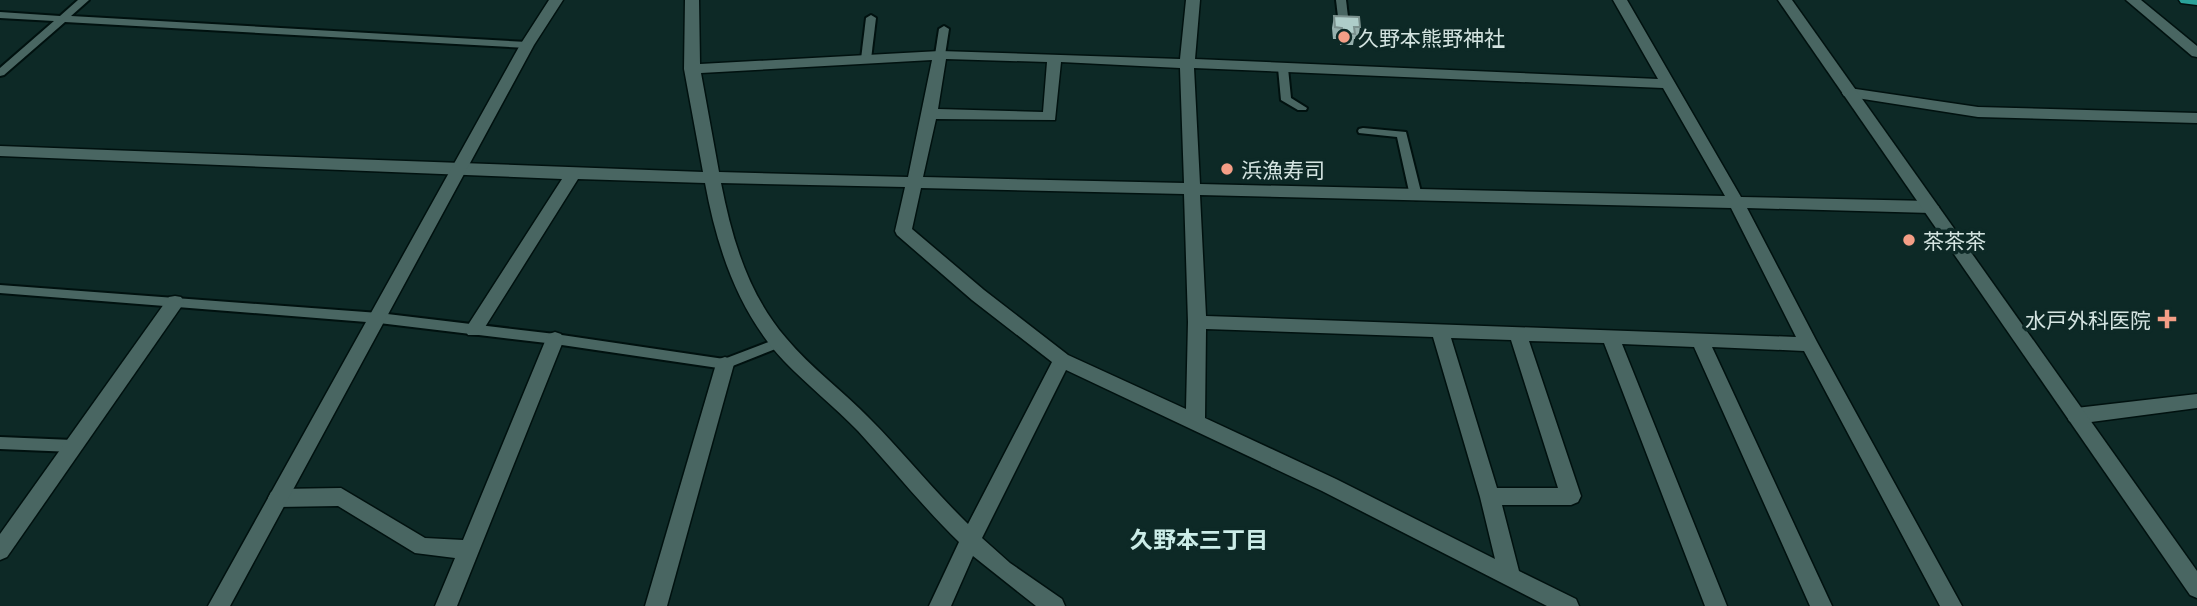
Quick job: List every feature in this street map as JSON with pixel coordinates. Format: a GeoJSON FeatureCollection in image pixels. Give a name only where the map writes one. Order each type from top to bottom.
{"type":"FeatureCollection","features":[{"type":"Feature","properties":{"kind":"main road"},"geometry":{"type":"LineString","coordinates":[[2186,0],[2197,1]]}},
{"type":"Feature","properties":{"kind":"street"},"geometry":{"type":"LineString","coordinates":[[219,606],[380,318],[527,45],[556,0]]}},
{"type":"Feature","properties":{"kind":"street"},"geometry":{"type":"LineString","coordinates":[[692,0],[689,35],[691,69],[723,237],[735,270],[755,308],[779,343],[872,434],[968,540],[1024,588],[1054,606]]}},
{"type":"Feature","properties":{"kind":"street"},"geometry":{"type":"LineString","coordinates":[[1193,0],[1187,64],[1197,322],[1195,424]]}},
{"type":"Feature","properties":{"kind":"street"},"geometry":{"type":"LineString","coordinates":[[1620,0],[1737,204],[1809,344],[1951,606]]}},
{"type":"Feature","properties":{"kind":"street"},"geometry":{"type":"LineString","coordinates":[[1785,0],[2197,588]]}},
{"type":"Feature","properties":{"kind":"street"},"geometry":{"type":"LineString","coordinates":[[2133,0],[2197,53]]}},
{"type":"Feature","properties":{"kind":"street"},"geometry":{"type":"LineString","coordinates":[[691,69],[940,55],[1668,84]]}},
{"type":"Feature","properties":{"kind":"street"},"geometry":{"type":"LineString","coordinates":[[940,55],[930,114],[903,231],[978,295],[1062,360],[1329,485],[1568,606]]}},
{"type":"Feature","properties":{"kind":"street"},"geometry":{"type":"LineString","coordinates":[[930,114],[1050,117],[1054,58]]}},
{"type":"Feature","properties":{"kind":"street"},"geometry":{"type":"LineString","coordinates":[[1849,93],[1978,112],[2197,118]]}},
{"type":"Feature","properties":{"kind":"street"},"geometry":{"type":"LineString","coordinates":[[0,151],[458,170],[913,184],[1931,207]]}},
{"type":"Feature","properties":{"kind":"street"},"geometry":{"type":"LineString","coordinates":[[474,330],[573,174]]}},
{"type":"Feature","properties":{"kind":"street"},"geometry":{"type":"LineString","coordinates":[[0,551],[175,302]]}},
{"type":"Feature","properties":{"kind":"street"},"geometry":{"type":"LineString","coordinates":[[1197,322],[1809,344]]}},
{"type":"Feature","properties":{"kind":"street"},"geometry":{"type":"LineString","coordinates":[[1440,331],[1490,497],[1509,574]]}},
{"type":"Feature","properties":{"kind":"street"},"geometry":{"type":"LineString","coordinates":[[1490,497],[1571,496],[1518,334]]}},
{"type":"Feature","properties":{"kind":"street"},"geometry":{"type":"LineString","coordinates":[[1609,337],[1716,606]]}},
{"type":"Feature","properties":{"kind":"street"},"geometry":{"type":"LineString","coordinates":[[446,606],[555,339]]}},
{"type":"Feature","properties":{"kind":"street"},"geometry":{"type":"LineString","coordinates":[[1700,341],[1821,606]]}},
{"type":"Feature","properties":{"kind":"street"},"geometry":{"type":"LineString","coordinates":[[940,606],[968,540],[1016,454],[1062,360]]}},
{"type":"Feature","properties":{"kind":"street"},"geometry":{"type":"LineString","coordinates":[[656,606],[725,364]]}},
{"type":"Feature","properties":{"kind":"street"},"geometry":{"type":"LineString","coordinates":[[2076,416],[2197,401]]}},
{"type":"Feature","properties":{"kind":"street"},"geometry":{"type":"LineString","coordinates":[[278,498],[341,497],[422,547],[469,549]]}},
{"type":"Feature","properties":{"kind":"lane"},"geometry":{"type":"LineString","coordinates":[[0,73],[84,0]]}},
{"type":"Feature","properties":{"kind":"lane"},"geometry":{"type":"LineString","coordinates":[[1340,0],[1344,25]]}},
{"type":"Feature","properties":{"kind":"lane"},"geometry":{"type":"LineString","coordinates":[[0,15],[527,45]]}},
{"type":"Feature","properties":{"kind":"lane"},"geometry":{"type":"LineString","coordinates":[[866,59],[871,18]]}},
{"type":"Feature","properties":{"kind":"lane"},"geometry":{"type":"LineString","coordinates":[[940,55],[944,29]]}},
{"type":"Feature","properties":{"kind":"lane"},"geometry":{"type":"LineString","coordinates":[[1283,68],[1286,100],[1302,108]]}},
{"type":"Feature","properties":{"kind":"lane"},"geometry":{"type":"LineString","coordinates":[[1363,131],[1402,134],[1416,196]]}},
{"type":"Feature","properties":{"kind":"lane"},"geometry":{"type":"LineString","coordinates":[[0,289],[380,318],[555,339],[725,364],[779,343]]}},
{"type":"Feature","properties":{"kind":"lane"},"geometry":{"type":"LineString","coordinates":[[0,443],[73,446]]}},
{"type":"Feature","properties":{"kind":"building"},"geometry":{"type":"Polygon","coordinates":[[[1334,16],[1359,17],[1360,27],[1354,27],[1355,34],[1342,33],[1342,28],[1335,27],[1334,16]]]}},
{"type":"Feature","properties":{"kind":"place","name":"久野本熊野神社"},"geometry":{"type":"Point","coordinates":[1344,37]}},
{"type":"Feature","properties":{"kind":"place","name":"浜漁寿司"},"geometry":{"type":"Point","coordinates":[1227,169]}},
{"type":"Feature","properties":{"kind":"place","name":"茶茶茶"},"geometry":{"type":"Point","coordinates":[1909,240]}},
{"type":"Feature","properties":{"kind":"place","name":"水戸外科医院"},"geometry":{"type":"Point","coordinates":[2167,319]}},
{"type":"Feature","properties":{"kind":"district","name":"久野本三丁目"},"geometry":{"type":"Point","coordinates":[1199,538]}}]}
